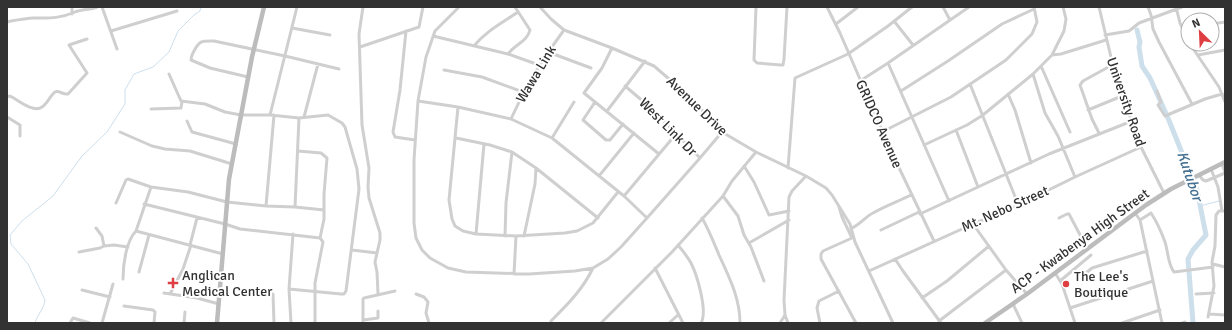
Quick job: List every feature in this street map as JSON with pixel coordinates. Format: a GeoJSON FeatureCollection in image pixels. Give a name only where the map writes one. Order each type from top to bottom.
{"type":"FeatureCollection","features":[{"type":"Feature","properties":{"kind":"street"},"geometry":{"type":"LineString","coordinates":[[72,7],[72,14]]}},
{"type":"Feature","properties":{"kind":"street"},"geometry":{"type":"LineString","coordinates":[[7,22],[32,18],[53,18],[72,14],[76,11],[97,7]]}},
{"type":"Feature","properties":{"kind":"street"},"geometry":{"type":"LineString","coordinates":[[102,7],[117,49]]}},
{"type":"Feature","properties":{"kind":"street"},"geometry":{"type":"LineString","coordinates":[[217,323],[224,254],[229,179],[253,50],[264,7]]}},
{"type":"Feature","properties":{"kind":"street"},"geometry":{"type":"LineString","coordinates":[[266,206],[272,115],[297,7]]}},
{"type":"Feature","properties":{"kind":"street"},"geometry":{"type":"LineString","coordinates":[[363,7],[359,34],[362,125],[369,168],[368,191],[372,210],[380,233],[375,262],[378,294]]}},
{"type":"Feature","properties":{"kind":"street"},"geometry":{"type":"LineString","coordinates":[[360,47],[419,27],[423,7]]}},
{"type":"Feature","properties":{"kind":"street"},"geometry":{"type":"LineString","coordinates":[[459,7],[437,29],[433,36],[426,57],[418,101],[413,187],[414,232],[422,250],[430,258],[448,268],[472,272],[514,274],[575,271],[593,268]]}},
{"type":"Feature","properties":{"kind":"street"},"geometry":{"type":"LineString","coordinates":[[508,54],[525,40],[530,33],[529,28],[515,7]]}},
{"type":"Feature","properties":{"kind":"street"},"geometry":{"type":"LineString","coordinates":[[540,7],[564,30]]}},
{"type":"Feature","properties":{"kind":"street"},"geometry":{"type":"LineString","coordinates":[[756,7],[754,60],[757,63],[781,65],[783,65],[784,59],[787,7]]}},
{"type":"Feature","properties":{"kind":"street","name":"GRIDCO Avenue"},"geometry":{"type":"LineString","coordinates":[[827,7],[836,24],[882,132],[934,241]]}},
{"type":"Feature","properties":{"kind":"street"},"geometry":{"type":"LineString","coordinates":[[836,24],[858,7]]}},
{"type":"Feature","properties":{"kind":"street"},"geometry":{"type":"LineString","coordinates":[[788,168],[795,78],[848,54],[912,7]]}},
{"type":"Feature","properties":{"kind":"street"},"geometry":{"type":"LineString","coordinates":[[943,7],[950,20]]}},
{"type":"Feature","properties":{"kind":"street"},"geometry":{"type":"LineString","coordinates":[[860,81],[969,7]]}},
{"type":"Feature","properties":{"kind":"street"},"geometry":{"type":"LineString","coordinates":[[924,145],[983,115],[1033,74],[1052,54],[1062,37],[1066,24],[1063,7]]}},
{"type":"Feature","properties":{"kind":"street","name":"University Road"},"geometry":{"type":"LineString","coordinates":[[1099,7],[1112,65],[1122,96],[1141,147],[1164,194]]}},
{"type":"Feature","properties":{"kind":"street"},"geometry":{"type":"LineString","coordinates":[[1148,7],[1153,29],[1192,104]]}},
{"type":"Feature","properties":{"kind":"street"},"geometry":{"type":"LineString","coordinates":[[1106,35],[1129,31],[1139,23],[1182,7]]}},
{"type":"Feature","properties":{"kind":"street"},"geometry":{"type":"LineString","coordinates":[[882,132],[951,97],[1006,60],[1032,34],[1036,22],[1034,8],[1002,24],[901,91]]}},
{"type":"Feature","properties":{"kind":"street"},"geometry":{"type":"LineString","coordinates":[[1176,8],[1180,17]]}},
{"type":"Feature","properties":{"kind":"street"},"geometry":{"type":"LineString","coordinates":[[111,31],[177,11]]}},
{"type":"Feature","properties":{"kind":"street"},"geometry":{"type":"LineString","coordinates":[[474,46],[494,27],[518,12]]}},
{"type":"Feature","properties":{"kind":"street"},"geometry":{"type":"LineString","coordinates":[[894,21],[913,45]]}},
{"type":"Feature","properties":{"kind":"street"},"geometry":{"type":"LineString","coordinates":[[292,28],[330,36]]}},
{"type":"Feature","properties":{"kind":"street","name":"Avenue Drive"},"geometry":{"type":"LineString","coordinates":[[564,30],[645,61],[654,66],[683,91],[722,132],[756,152],[806,176],[826,188],[839,205]]}},
{"type":"Feature","properties":{"kind":"street","name":"Wawa Link"},"geometry":{"type":"LineString","coordinates":[[511,118],[523,92],[539,65],[564,30]]}},
{"type":"Feature","properties":{"kind":"street"},"geometry":{"type":"LineString","coordinates":[[406,31],[394,132],[395,137],[398,139],[415,140]]}},
{"type":"Feature","properties":{"kind":"street"},"geometry":{"type":"LineString","coordinates":[[433,36],[508,54],[539,65]]}},
{"type":"Feature","properties":{"kind":"street"},"geometry":{"type":"LineString","coordinates":[[7,97],[12,97],[30,107],[37,109],[44,106],[54,92],[57,91],[68,94],[87,73],[69,45],[87,39]]}},
{"type":"Feature","properties":{"kind":"street"},"geometry":{"type":"LineString","coordinates":[[1052,54],[1061,54],[1106,40]]}},
{"type":"Feature","properties":{"kind":"street"},"geometry":{"type":"LineString","coordinates":[[248,77],[208,67],[191,60],[190,58],[197,44],[202,41],[214,41],[339,69]]}},
{"type":"Feature","properties":{"kind":"street"},"geometry":{"type":"LineString","coordinates":[[612,48],[602,68],[585,91],[586,95],[624,124],[659,154]]}},
{"type":"Feature","properties":{"kind":"street"},"geometry":{"type":"LineString","coordinates":[[1198,56],[1225,50]]}},
{"type":"Feature","properties":{"kind":"street"},"geometry":{"type":"LineString","coordinates":[[548,52],[591,68]]}},
{"type":"Feature","properties":{"kind":"street"},"geometry":{"type":"LineString","coordinates":[[1195,52],[1224,95],[1225,102]]}},
{"type":"Feature","properties":{"kind":"street"},"geometry":{"type":"LineString","coordinates":[[607,111],[645,61]]}},
{"type":"Feature","properties":{"kind":"street"},"geometry":{"type":"LineString","coordinates":[[888,63],[949,201]]}},
{"type":"Feature","properties":{"kind":"street"},"geometry":{"type":"LineString","coordinates":[[304,117],[318,64]]}},
{"type":"Feature","properties":{"kind":"street"},"geometry":{"type":"LineString","coordinates":[[1099,134],[1088,110],[1080,85],[1112,65]]}},
{"type":"Feature","properties":{"kind":"street"},"geometry":{"type":"LineString","coordinates":[[1041,66],[1070,132]]}},
{"type":"Feature","properties":{"kind":"street"},"geometry":{"type":"LineString","coordinates":[[444,70],[482,77],[523,92]]}},
{"type":"Feature","properties":{"kind":"street"},"geometry":{"type":"LineString","coordinates":[[151,109],[181,108],[182,101],[169,74]]}},
{"type":"Feature","properties":{"kind":"street"},"geometry":{"type":"LineString","coordinates":[[1033,74],[1042,104],[1058,136],[1062,149],[1075,177]]}},
{"type":"Feature","properties":{"kind":"street"},"geometry":{"type":"LineString","coordinates":[[970,84],[1005,175],[1018,204]]}},
{"type":"Feature","properties":{"kind":"street","name":"West Link Dr"},"geometry":{"type":"LineString","coordinates":[[593,268],[608,260],[622,247],[700,158],[651,108],[626,86]]}},
{"type":"Feature","properties":{"kind":"street"},"geometry":{"type":"LineString","coordinates":[[1157,91],[1160,103],[1158,105],[1166,116],[1205,99],[1224,95]]}},
{"type":"Feature","properties":{"kind":"street"},"geometry":{"type":"LineString","coordinates":[[1008,94],[1015,110],[1031,163]]}},
{"type":"Feature","properties":{"kind":"street"},"geometry":{"type":"LineString","coordinates":[[1088,110],[1122,96]]}},
{"type":"Feature","properties":{"kind":"street"},"geometry":{"type":"LineString","coordinates":[[182,101],[205,104],[225,112],[241,115],[272,115],[299,118],[328,116],[342,123],[345,127],[357,169],[359,189],[352,250],[344,294],[289,289]]}},
{"type":"Feature","properties":{"kind":"street"},"geometry":{"type":"LineString","coordinates":[[418,101],[458,107],[511,118],[552,138],[624,196],[647,218]]}},
{"type":"Feature","properties":{"kind":"street"},"geometry":{"type":"LineString","coordinates":[[552,138],[574,102]]}},
{"type":"Feature","properties":{"kind":"street"},"geometry":{"type":"LineString","coordinates":[[595,102],[583,120],[606,140],[610,140],[624,124]]}},
{"type":"Feature","properties":{"kind":"street"},"geometry":{"type":"LineString","coordinates":[[458,107],[449,200],[452,218],[456,226],[463,231],[476,234],[504,236],[524,236],[577,231],[587,227],[598,218],[618,192]]}},
{"type":"Feature","properties":{"kind":"street"},"geometry":{"type":"LineString","coordinates":[[7,117],[20,125],[20,136]]}},
{"type":"Feature","properties":{"kind":"street"},"geometry":{"type":"LineString","coordinates":[[295,207],[299,118]]}},
{"type":"Feature","properties":{"kind":"street"},"geometry":{"type":"LineString","coordinates":[[187,121],[192,132],[236,144]]}},
{"type":"Feature","properties":{"kind":"street"},"geometry":{"type":"LineString","coordinates":[[881,230],[949,201],[1062,149],[1132,121]]}},
{"type":"Feature","properties":{"kind":"street"},"geometry":{"type":"LineString","coordinates":[[956,130],[978,187]]}},
{"type":"Feature","properties":{"kind":"street"},"geometry":{"type":"LineString","coordinates":[[120,132],[152,146],[190,151],[232,164]]}},
{"type":"Feature","properties":{"kind":"street"},"geometry":{"type":"LineString","coordinates":[[700,158],[722,132]]}},
{"type":"Feature","properties":{"kind":"street"},"geometry":{"type":"LineString","coordinates":[[599,176],[634,133]]}},
{"type":"Feature","properties":{"kind":"street"},"geometry":{"type":"LineString","coordinates":[[624,196],[676,134]]}},
{"type":"Feature","properties":{"kind":"street"},"geometry":{"type":"LineString","coordinates":[[456,138],[512,152],[536,168],[598,218]]}},
{"type":"Feature","properties":{"kind":"street"},"geometry":{"type":"LineString","coordinates":[[476,234],[484,144]]}},
{"type":"Feature","properties":{"kind":"street","name":"Mt. Nebo Street"},"geometry":{"type":"LineString","coordinates":[[869,271],[1141,147]]}},
{"type":"Feature","properties":{"kind":"street"},"geometry":{"type":"LineString","coordinates":[[298,151],[321,153],[327,158],[324,218],[320,238],[323,242],[317,268],[315,292],[315,323]]}},
{"type":"Feature","properties":{"kind":"street"},"geometry":{"type":"LineString","coordinates":[[504,236],[512,152]]}},
{"type":"Feature","properties":{"kind":"street"},"geometry":{"type":"LineString","coordinates":[[601,323],[678,245],[723,196],[732,181],[756,152]]}},
{"type":"Feature","properties":{"kind":"street"},"geometry":{"type":"LineString","coordinates":[[1195,177],[1206,181],[1225,173],[1223,163]]}},
{"type":"Feature","properties":{"kind":"street","name":"ACP - Kwabenya High Street"},"geometry":{"type":"LineString","coordinates":[[985,323],[1027,294],[1135,213],[1164,194],[1223,163]]}},
{"type":"Feature","properties":{"kind":"street"},"geometry":{"type":"LineString","coordinates":[[744,166],[754,182],[769,215],[789,211]]}},
{"type":"Feature","properties":{"kind":"street"},"geometry":{"type":"LineString","coordinates":[[524,236],[535,184],[536,168]]}},
{"type":"Feature","properties":{"kind":"street"},"geometry":{"type":"LineString","coordinates":[[1211,169],[1224,211],[1216,215],[1213,265],[1214,292],[1209,315],[1225,316]]}},
{"type":"Feature","properties":{"kind":"street"},"geometry":{"type":"LineString","coordinates":[[788,323],[785,315],[784,300],[789,197],[790,193],[806,176]]}},
{"type":"Feature","properties":{"kind":"street"},"geometry":{"type":"LineString","coordinates":[[116,204],[127,179],[150,187],[188,192],[227,202],[324,210]]}},
{"type":"Feature","properties":{"kind":"street"},"geometry":{"type":"LineString","coordinates":[[123,279],[123,265],[128,247],[136,231],[150,187]]}},
{"type":"Feature","properties":{"kind":"street"},"geometry":{"type":"LineString","coordinates":[[852,228],[860,224],[867,216],[874,212],[911,195]]}},
{"type":"Feature","properties":{"kind":"street"},"geometry":{"type":"LineString","coordinates":[[723,196],[738,216],[744,235],[749,243],[764,281]]}},
{"type":"Feature","properties":{"kind":"street"},"geometry":{"type":"LineString","coordinates":[[144,204],[240,229],[320,238]]}},
{"type":"Feature","properties":{"kind":"street"},"geometry":{"type":"LineString","coordinates":[[839,205],[852,228],[855,242]]}},
{"type":"Feature","properties":{"kind":"street"},"geometry":{"type":"LineString","coordinates":[[839,205],[842,217],[893,323]]}},
{"type":"Feature","properties":{"kind":"street"},"geometry":{"type":"LineString","coordinates":[[1135,213],[1140,220],[1162,323]]}},
{"type":"Feature","properties":{"kind":"street"},"geometry":{"type":"LineString","coordinates":[[1140,220],[1151,213],[1158,223],[1174,272],[1213,265],[1225,267]]}},
{"type":"Feature","properties":{"kind":"street"},"geometry":{"type":"LineString","coordinates":[[1059,218],[1069,214],[1087,248]]}},
{"type":"Feature","properties":{"kind":"street"},"geometry":{"type":"LineString","coordinates":[[170,294],[183,269],[197,218]]}},
{"type":"Feature","properties":{"kind":"street"},"geometry":{"type":"LineString","coordinates":[[702,218],[711,234],[737,297],[740,323]]}},
{"type":"Feature","properties":{"kind":"street"},"geometry":{"type":"LineString","coordinates":[[749,243],[789,220]]}},
{"type":"Feature","properties":{"kind":"street"},"geometry":{"type":"LineString","coordinates":[[973,224],[1006,270],[1027,294]]}},
{"type":"Feature","properties":{"kind":"street"},"geometry":{"type":"LineString","coordinates":[[96,228],[102,236],[104,246]]}},
{"type":"Feature","properties":{"kind":"street"},"geometry":{"type":"LineString","coordinates":[[136,231],[224,254]]}},
{"type":"Feature","properties":{"kind":"street"},"geometry":{"type":"LineString","coordinates":[[291,323],[289,289],[293,234]]}},
{"type":"Feature","properties":{"kind":"street"},"geometry":{"type":"LineString","coordinates":[[139,272],[149,235]]}},
{"type":"Feature","properties":{"kind":"street"},"geometry":{"type":"LineString","coordinates":[[514,274],[516,236]]}},
{"type":"Feature","properties":{"kind":"street"},"geometry":{"type":"LineString","coordinates":[[852,238],[823,251],[821,254],[821,259],[856,323]]}},
{"type":"Feature","properties":{"kind":"street"},"geometry":{"type":"LineString","coordinates":[[79,252],[104,246],[114,245],[128,247]]}},
{"type":"Feature","properties":{"kind":"street"},"geometry":{"type":"LineString","coordinates":[[678,245],[692,264],[703,299],[704,310],[702,322],[707,323]]}},
{"type":"Feature","properties":{"kind":"street"},"geometry":{"type":"LineString","coordinates":[[922,298],[947,281],[989,246]]}},
{"type":"Feature","properties":{"kind":"street"},"geometry":{"type":"LineString","coordinates":[[352,250],[377,253]]}},
{"type":"Feature","properties":{"kind":"street"},"geometry":{"type":"LineString","coordinates":[[1086,280],[1086,273],[1092,268],[1147,251]]}},
{"type":"Feature","properties":{"kind":"street"},"geometry":{"type":"LineString","coordinates":[[1060,281],[1091,255]]}},
{"type":"Feature","properties":{"kind":"street"},"geometry":{"type":"LineString","coordinates":[[895,259],[940,322],[1006,270]]}},
{"type":"Feature","properties":{"kind":"street"},"geometry":{"type":"LineString","coordinates":[[552,321],[578,294],[593,268]]}},
{"type":"Feature","properties":{"kind":"street"},"geometry":{"type":"LineString","coordinates":[[655,268],[683,323]]}},
{"type":"Feature","properties":{"kind":"street"},"geometry":{"type":"LineString","coordinates":[[1055,273],[1060,281],[1075,323]]}},
{"type":"Feature","properties":{"kind":"street"},"geometry":{"type":"LineString","coordinates":[[1070,308],[1153,281]]}},
{"type":"Feature","properties":{"kind":"street"},"geometry":{"type":"LineString","coordinates":[[102,323],[113,284]]}},
{"type":"Feature","properties":{"kind":"street"},"geometry":{"type":"LineString","coordinates":[[82,290],[110,297]]}},
{"type":"Feature","properties":{"kind":"street"},"geometry":{"type":"LineString","coordinates":[[378,310],[378,318],[363,321],[363,299],[367,296],[395,291]]}},
{"type":"Feature","properties":{"kind":"street"},"geometry":{"type":"LineString","coordinates":[[820,323],[817,308],[819,301],[839,291]]}},
{"type":"Feature","properties":{"kind":"street"},"geometry":{"type":"LineString","coordinates":[[1196,294],[1214,292]]}},
{"type":"Feature","properties":{"kind":"street"},"geometry":{"type":"LineString","coordinates":[[164,293],[197,298],[219,304]]}},
{"type":"Feature","properties":{"kind":"street"},"geometry":{"type":"LineString","coordinates":[[273,294],[274,323]]}},
{"type":"Feature","properties":{"kind":"street"},"geometry":{"type":"LineString","coordinates":[[416,294],[424,297],[428,302],[426,313],[429,323]]}},
{"type":"Feature","properties":{"kind":"street"},"geometry":{"type":"LineString","coordinates":[[1013,304],[1022,323]]}},
{"type":"Feature","properties":{"kind":"street"},"geometry":{"type":"LineString","coordinates":[[124,306],[153,310],[155,312],[154,323]]}},
{"type":"Feature","properties":{"kind":"street"},"geometry":{"type":"LineString","coordinates":[[1122,323],[1160,310]]}},
{"type":"Feature","properties":{"kind":"street"},"geometry":{"type":"LineString","coordinates":[[184,323],[185,312]]}},
{"type":"Feature","properties":{"kind":"street"},"geometry":{"type":"LineString","coordinates":[[669,323],[678,315]]}},
{"type":"Feature","properties":{"kind":"street"},"geometry":{"type":"LineString","coordinates":[[780,323],[785,315]]}},
{"type":"Feature","properties":{"kind":"street"},"geometry":{"type":"LineString","coordinates":[[70,323],[73,318],[90,323]]}},
{"type":"Feature","properties":{"kind":"street"},"geometry":{"type":"LineString","coordinates":[[606,319],[608,323]]}},
{"type":"Feature","properties":{"kind":"waterway"},"geometry":{"type":"LineString","coordinates":[[35,323],[45,300],[28,264],[11,244],[10,235],[22,221],[53,196],[82,156],[107,132],[125,104],[125,90],[134,74],[153,67],[169,52],[178,31],[200,11],[201,7]]}},
{"type":"Feature","properties":{"kind":"waterway","name":"Kutubor"},"geometry":{"type":"LineString","coordinates":[[1137,30],[1140,42],[1139,47],[1142,66],[1150,78],[1168,118],[1197,190],[1206,235],[1193,250],[1188,259],[1193,323]]}},
{"type":"Feature","properties":{"kind":"waterway"},"geometry":{"type":"LineString","coordinates":[[1200,206],[1219,201]]}},
{"type":"Feature","properties":{"kind":"place","name":"Anglican Medical Center"},"geometry":{"type":"Point","coordinates":[173,283]}},
{"type":"Feature","properties":{"kind":"place","name":"The Lee's Boutique"},"geometry":{"type":"Point","coordinates":[1066,284]}}]}
